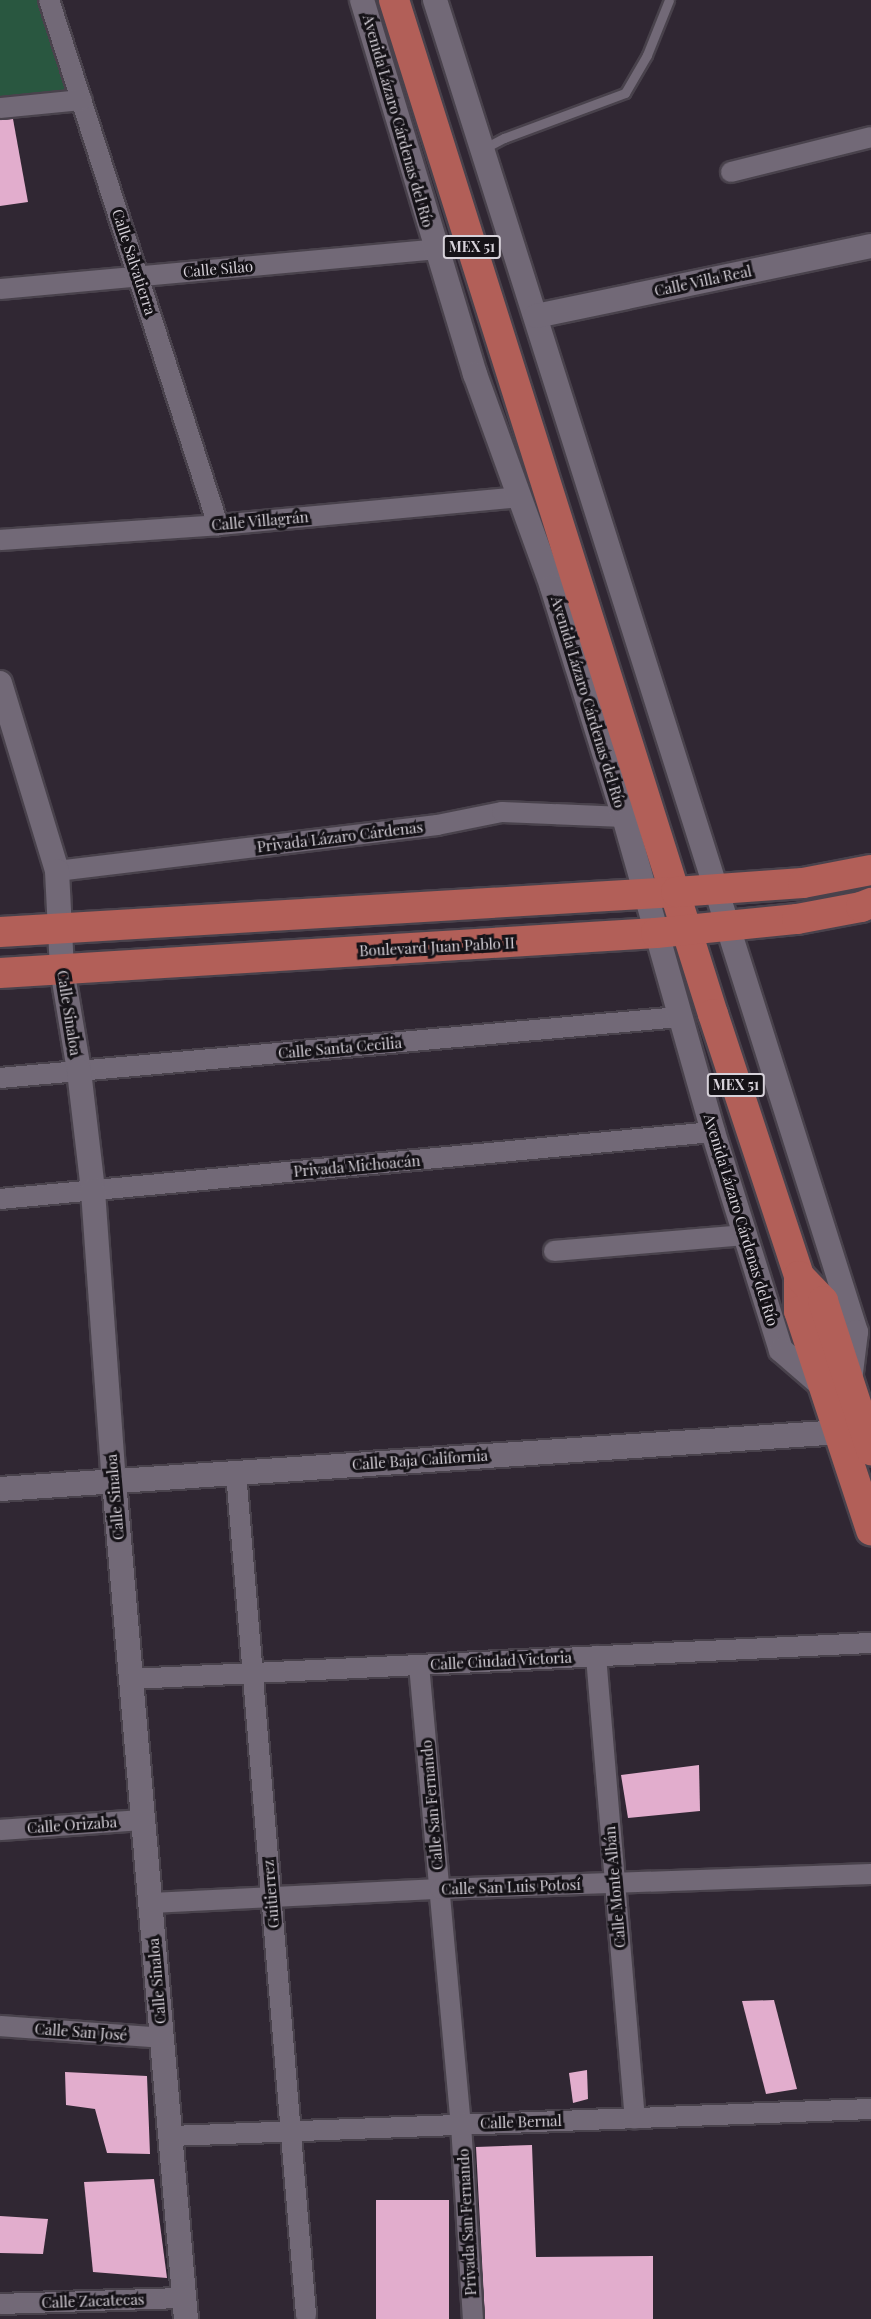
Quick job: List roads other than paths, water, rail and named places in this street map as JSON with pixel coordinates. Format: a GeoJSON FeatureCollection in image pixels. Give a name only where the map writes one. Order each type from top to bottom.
{"type":"FeatureCollection","features":[{"type":"Feature","properties":{"kind":"main road","name":"Avenida Lázaro Cárdenas del Río"},"geometry":{"type":"LineString","coordinates":[[394,0],[687,930],[799,1276],[823,1301],[838,1387],[840,1432],[871,1530]]}},
{"type":"Feature","properties":{"kind":"main road"},"geometry":{"type":"LineString","coordinates":[[0,932],[676,892],[802,882],[871,870]]}},
{"type":"Feature","properties":{"kind":"main road","name":"Boulevard Juan Pablo II"},"geometry":{"type":"LineString","coordinates":[[0,973],[657,933],[797,919],[871,903]]}},
{"type":"Feature","properties":{"kind":"main road","name":"Avenida Lázaro Cárdenas del Río"},"geometry":{"type":"LineString","coordinates":[[838,1387],[871,1450]]}},
{"type":"Feature","properties":{"kind":"street","name":"Calle Salvatierra"},"geometry":{"type":"LineString","coordinates":[[49,0],[218,525]]}},
{"type":"Feature","properties":{"kind":"street","name":"Avenida Lázaro Cárdenas del Río"},"geometry":{"type":"LineString","coordinates":[[362,0],[475,374],[552,587],[624,817],[713,1132],[781,1350],[838,1387],[856,1332],[730,927],[716,889],[435,0]]}},
{"type":"Feature","properties":{"kind":"street"},"geometry":{"type":"LineString","coordinates":[[0,108],[82,100]]}},
{"type":"Feature","properties":{"kind":"street"},"geometry":{"type":"LineString","coordinates":[[731,172],[871,137]]}},
{"type":"Feature","properties":{"kind":"street","name":"Calle Villa Real"},"geometry":{"type":"LineString","coordinates":[[536,316],[871,246]]}},
{"type":"Feature","properties":{"kind":"street","name":"Calle Silao"},"geometry":{"type":"LineString","coordinates":[[0,289],[436,249]]}},
{"type":"Feature","properties":{"kind":"street","name":"Calle Villagrán"},"geometry":{"type":"LineString","coordinates":[[0,540],[218,525],[519,497]]}},
{"type":"Feature","properties":{"kind":"street","name":"Calle Sinaloa"},"geometry":{"type":"LineString","coordinates":[[0,683],[57,871],[62,969],[79,1071],[93,1191],[114,1481],[186,2308]]}},
{"type":"Feature","properties":{"kind":"street","name":"Privada Lázaro Cárdenas"},"geometry":{"type":"LineString","coordinates":[[57,871],[437,825],[502,812],[624,817]]}},
{"type":"Feature","properties":{"kind":"street","name":"Calle Santa Cecilia"},"geometry":{"type":"LineString","coordinates":[[0,1078],[680,1017]]}},
{"type":"Feature","properties":{"kind":"street","name":"Privada Michoacán"},"geometry":{"type":"LineString","coordinates":[[0,1199],[713,1132]]}},
{"type":"Feature","properties":{"kind":"street"},"geometry":{"type":"LineString","coordinates":[[554,1251],[744,1235]]}},
{"type":"Feature","properties":{"kind":"street","name":"Calle Baja California"},"geometry":{"type":"LineString","coordinates":[[0,1489],[840,1432]]}},
{"type":"Feature","properties":{"kind":"street","name":"Guitierrez"},"geometry":{"type":"LineString","coordinates":[[236,1472],[306,2315]]}},
{"type":"Feature","properties":{"kind":"street","name":"Calle Ciudad Victoria"},"geometry":{"type":"LineString","coordinates":[[131,1679],[871,1643]]}},
{"type":"Feature","properties":{"kind":"street","name":"Calle Monte Albán"},"geometry":{"type":"LineString","coordinates":[[596,1656],[635,2118]]}},
{"type":"Feature","properties":{"kind":"street","name":"Calle San Fernando"},"geometry":{"type":"LineString","coordinates":[[419,1665],[461,2124]]}},
{"type":"Feature","properties":{"kind":"street","name":"Calle Orizaba"},"geometry":{"type":"LineString","coordinates":[[0,1830],[143,1820]]}},
{"type":"Feature","properties":{"kind":"street","name":"Calle San Luis Potosí"},"geometry":{"type":"LineString","coordinates":[[151,1903],[440,1889],[871,1874]]}},
{"type":"Feature","properties":{"kind":"street","name":"Calle San José"},"geometry":{"type":"LineString","coordinates":[[0,2026],[162,2038]]}},
{"type":"Feature","properties":{"kind":"street","name":"Calle Bernal"},"geometry":{"type":"LineString","coordinates":[[171,2136],[871,2109]]}},
{"type":"Feature","properties":{"kind":"street","name":"Privada San Fernando"},"geometry":{"type":"LineString","coordinates":[[461,2124],[473,2319]]}},
{"type":"Feature","properties":{"kind":"street","name":"Calle Zacatecas"},"geometry":{"type":"LineString","coordinates":[[0,2304],[186,2308]]}},
{"type":"Feature","properties":{"kind":"lane"},"geometry":{"type":"LineString","coordinates":[[483,149],[504,138],[625,93],[647,55],[669,0]]}}]}
